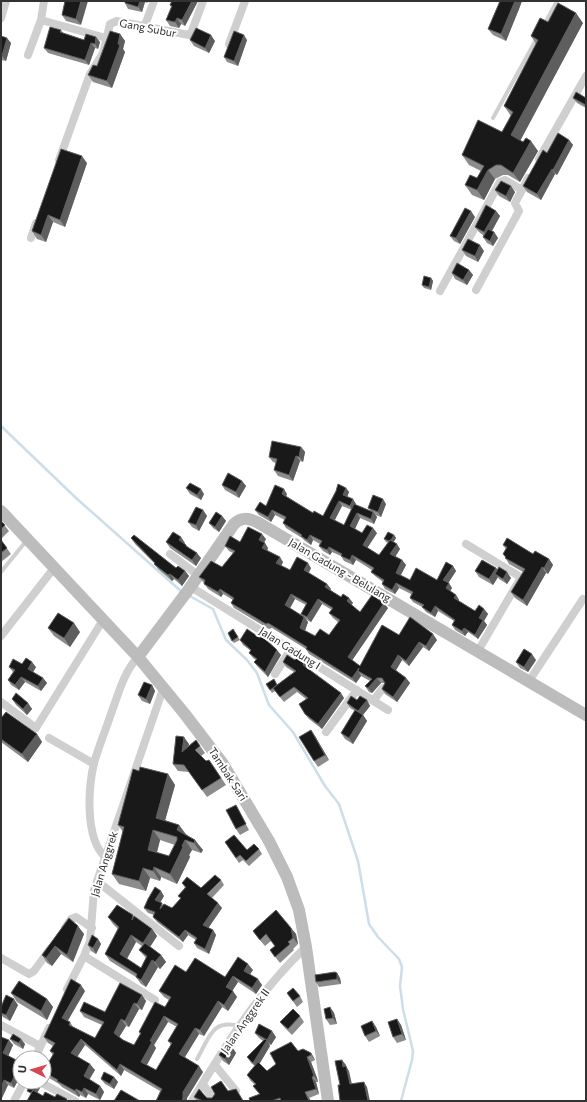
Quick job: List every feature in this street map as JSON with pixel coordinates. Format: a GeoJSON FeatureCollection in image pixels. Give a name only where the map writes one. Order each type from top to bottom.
{"type":"FeatureCollection","features":[{"type":"Feature","properties":{"kind":"street"},"geometry":{"type":"LineString","coordinates":[[1,16],[6,1]]}},
{"type":"Feature","properties":{"kind":"street"},"geometry":{"type":"LineString","coordinates":[[28,55],[41,20],[44,1]]}},
{"type":"Feature","properties":{"kind":"street"},"geometry":{"type":"LineString","coordinates":[[145,25],[154,1]]}},
{"type":"Feature","properties":{"kind":"street","name":"Gang Subur"},"geometry":{"type":"LineString","coordinates":[[106,38],[113,22],[117,21],[145,25],[189,35],[192,31],[203,1]]}},
{"type":"Feature","properties":{"kind":"street"},"geometry":{"type":"LineString","coordinates":[[229,44],[245,1]]}},
{"type":"Feature","properties":{"kind":"street"},"geometry":{"type":"LineString","coordinates":[[41,20],[106,38],[103,53],[90,74],[55,171]]}},
{"type":"Feature","properties":{"kind":"street"},"geometry":{"type":"LineString","coordinates":[[476,290],[519,211],[515,203],[586,76]]}},
{"type":"Feature","properties":{"kind":"street"},"geometry":{"type":"LineString","coordinates":[[440,291],[500,182],[505,180],[522,190]]}},
{"type":"Feature","properties":{"kind":"street"},"geometry":{"type":"LineString","coordinates":[[31,238],[39,215]]}},
{"type":"Feature","properties":{"kind":"street","name":"Tambak Sari"},"geometry":{"type":"LineString","coordinates":[[1,511],[138,657],[184,713],[223,764],[269,841],[286,877],[299,910],[306,947],[328,1101]]}},
{"type":"Feature","properties":{"kind":"street","name":"Jalan Gadung - Belulang"},"geometry":{"type":"LineString","coordinates":[[138,657],[187,592],[234,524],[240,519],[252,520],[586,715]]}},
{"type":"Feature","properties":{"kind":"street"},"geometry":{"type":"LineString","coordinates":[[466,544],[519,576],[520,579],[478,651]]}},
{"type":"Feature","properties":{"kind":"street"},"geometry":{"type":"LineString","coordinates":[[170,554],[198,576]]}},
{"type":"Feature","properties":{"kind":"street"},"geometry":{"type":"LineString","coordinates":[[1,636],[54,568]]}},
{"type":"Feature","properties":{"kind":"street","name":"Jalan Gadung I"},"geometry":{"type":"LineString","coordinates":[[187,592],[291,649],[388,710]]}},
{"type":"Feature","properties":{"kind":"street"},"geometry":{"type":"LineString","coordinates":[[529,681],[583,598]]}},
{"type":"Feature","properties":{"kind":"street"},"geometry":{"type":"LineString","coordinates":[[1,702],[36,728],[103,620]]}},
{"type":"Feature","properties":{"kind":"street"},"geometry":{"type":"LineString","coordinates":[[275,674],[291,649]]}},
{"type":"Feature","properties":{"kind":"street"},"geometry":{"type":"LineString","coordinates":[[105,857],[99,851],[94,842],[91,822],[91,794],[94,764],[126,671],[138,657]]}},
{"type":"Feature","properties":{"kind":"street"},"geometry":{"type":"LineString","coordinates":[[373,701],[383,688]]}},
{"type":"Feature","properties":{"kind":"street","name":"Jalan Anggrek"},"geometry":{"type":"LineString","coordinates":[[62,1000],[90,941],[92,928],[92,904],[96,882],[163,689]]}},
{"type":"Feature","properties":{"kind":"street"},"geometry":{"type":"LineString","coordinates":[[326,732],[357,690]]}},
{"type":"Feature","properties":{"kind":"street"},"geometry":{"type":"LineString","coordinates":[[49,738],[94,764]]}},
{"type":"Feature","properties":{"kind":"street"},"geometry":{"type":"LineString","coordinates":[[96,882],[179,946]]}},
{"type":"Feature","properties":{"kind":"street"},"geometry":{"type":"LineString","coordinates":[[1,958],[26,974],[32,974],[73,918],[78,918],[92,928]]}},
{"type":"Feature","properties":{"kind":"street","name":"Jalan Anggrek II"},"geometry":{"type":"LineString","coordinates":[[192,1101],[257,1000],[281,972],[306,947]]}},
{"type":"Feature","properties":{"kind":"street"},"geometry":{"type":"LineString","coordinates":[[84,956],[156,1000]]}},
{"type":"Feature","properties":{"kind":"street"},"geometry":{"type":"LineString","coordinates":[[38,1050],[53,1019]]}},
{"type":"Feature","properties":{"kind":"street"},"geometry":{"type":"LineString","coordinates":[[1,1025],[40,1046]]}},
{"type":"Feature","properties":{"kind":"street"},"geometry":{"type":"LineString","coordinates":[[215,1065],[236,1091]]}},
{"type":"Feature","properties":{"kind":"street"},"geometry":{"type":"LineString","coordinates":[[203,1084],[213,1099]]}},
{"type":"Feature","properties":{"kind":"street"},"geometry":{"type":"LineString","coordinates":[[52,1089],[75,1101]]}},
{"type":"Feature","properties":{"kind":"street"},"geometry":{"type":"LineString","coordinates":[[14,1101],[20,1090]]}},
{"type":"Feature","properties":{"kind":"lane"},"geometry":{"type":"LineString","coordinates":[[493,118],[557,1]]}},
{"type":"Feature","properties":{"kind":"lane"},"geometry":{"type":"LineString","coordinates":[[1,572],[28,539]]}},
{"type":"Feature","properties":{"kind":"lane"},"geometry":{"type":"LineString","coordinates":[[197,1059],[215,1028],[220,1024],[229,1023],[240,1026]]}},
{"type":"Feature","properties":{"kind":"building"},"geometry":{"type":"Polygon","coordinates":[[[65,1],[81,1],[76,19],[62,15],[65,1]]]}},
{"type":"Feature","properties":{"kind":"building"},"geometry":{"type":"Polygon","coordinates":[[[125,1],[140,1],[138,7],[125,3],[125,1]]]}},
{"type":"Feature","properties":{"kind":"building"},"geometry":{"type":"Polygon","coordinates":[[[172,1],[192,1],[182,20],[177,18],[175,22],[166,20],[172,6],[170,5],[172,1]]]}},
{"type":"Feature","properties":{"kind":"building"},"geometry":{"type":"Polygon","coordinates":[[[500,1],[515,1],[501,34],[488,29],[500,1]]]}},
{"type":"Feature","properties":{"kind":"building"},"geometry":{"type":"Polygon","coordinates":[[[558,3],[576,13],[511,135],[523,142],[526,138],[531,141],[513,173],[501,165],[496,165],[488,170],[477,190],[465,185],[470,175],[477,178],[484,166],[462,155],[478,120],[502,132],[513,112],[504,106],[538,40],[531,36],[540,18],[548,22],[558,3]]]}},
{"type":"Feature","properties":{"kind":"building"},"geometry":{"type":"Polygon","coordinates":[[[50,27],[84,40],[86,34],[96,37],[95,44],[91,43],[85,60],[44,48],[50,27]]]}},
{"type":"Feature","properties":{"kind":"building"},"geometry":{"type":"Polygon","coordinates":[[[196,28],[211,35],[205,48],[190,40],[196,28]]]}},
{"type":"Feature","properties":{"kind":"building"},"geometry":{"type":"Polygon","coordinates":[[[110,31],[120,34],[118,44],[120,45],[107,81],[88,75],[93,65],[97,66],[110,31]]]}},
{"type":"Feature","properties":{"kind":"building"},"geometry":{"type":"Polygon","coordinates":[[[234,31],[244,35],[234,61],[224,57],[234,31]]]}},
{"type":"Feature","properties":{"kind":"building"},"geometry":{"type":"Polygon","coordinates":[[[1,36],[7,38],[2,56],[1,56],[1,36]]]}},
{"type":"Feature","properties":{"kind":"building"},"geometry":{"type":"Polygon","coordinates":[[[576,92],[586,98],[586,105],[573,98],[576,92]]]}},
{"type":"Feature","properties":{"kind":"building"},"geometry":{"type":"Polygon","coordinates":[[[558,133],[569,140],[553,170],[552,169],[537,194],[523,186],[543,150],[547,153],[558,133]]]}},
{"type":"Feature","properties":{"kind":"building"},"geometry":{"type":"Polygon","coordinates":[[[61,149],[82,156],[60,220],[48,215],[41,235],[32,231],[61,149]]]}},
{"type":"Feature","properties":{"kind":"building"},"geometry":{"type":"Polygon","coordinates":[[[501,181],[511,186],[506,196],[495,190],[501,181]]]}},
{"type":"Feature","properties":{"kind":"building"},"geometry":{"type":"Polygon","coordinates":[[[486,205],[496,211],[484,232],[475,227],[486,205]]]}},
{"type":"Feature","properties":{"kind":"building"},"geometry":{"type":"Polygon","coordinates":[[[465,208],[471,211],[456,238],[450,236],[465,208]]]}},
{"type":"Feature","properties":{"kind":"building"},"geometry":{"type":"Polygon","coordinates":[[[488,229],[494,232],[490,241],[483,237],[488,229]]]}},
{"type":"Feature","properties":{"kind":"building"},"geometry":{"type":"Polygon","coordinates":[[[468,239],[480,245],[475,256],[462,250],[468,239]]]}},
{"type":"Feature","properties":{"kind":"building"},"geometry":{"type":"Polygon","coordinates":[[[457,263],[469,270],[463,280],[452,273],[457,263]]]}},
{"type":"Feature","properties":{"kind":"building"},"geometry":{"type":"Polygon","coordinates":[[[424,276],[431,278],[429,287],[422,285],[424,276]]]}},
{"type":"Feature","properties":{"kind":"building"},"geometry":{"type":"Polygon","coordinates":[[[272,441],[301,447],[299,457],[296,456],[289,475],[274,470],[277,459],[269,457],[272,441]]]}},
{"type":"Feature","properties":{"kind":"building"},"geometry":{"type":"Polygon","coordinates":[[[228,473],[242,481],[236,492],[222,485],[228,473]]]}},
{"type":"Feature","properties":{"kind":"building"},"geometry":{"type":"Polygon","coordinates":[[[190,483],[201,489],[197,495],[186,488],[190,483]]]}},
{"type":"Feature","properties":{"kind":"building"},"geometry":{"type":"Polygon","coordinates":[[[338,484],[346,488],[343,495],[353,499],[350,506],[339,501],[330,518],[344,525],[354,504],[373,512],[371,519],[357,513],[350,526],[362,533],[367,525],[373,528],[363,545],[379,555],[390,540],[397,544],[390,554],[402,560],[396,573],[410,580],[416,568],[437,580],[446,562],[453,566],[443,580],[449,583],[446,588],[456,595],[454,598],[475,611],[479,605],[484,609],[479,618],[483,620],[475,635],[464,628],[462,631],[452,625],[455,620],[435,606],[431,613],[422,607],[424,605],[410,598],[413,592],[396,583],[392,590],[382,584],[384,580],[371,572],[374,568],[352,555],[350,560],[341,556],[342,554],[329,547],[327,550],[319,546],[322,541],[310,535],[307,540],[283,523],[286,517],[272,510],[268,517],[255,510],[260,502],[266,506],[275,485],[284,489],[282,494],[313,513],[314,511],[323,516],[338,484]]]}},
{"type":"Feature","properties":{"kind":"building"},"geometry":{"type":"Polygon","coordinates":[[[373,495],[383,499],[378,512],[368,508],[373,495]]]}},
{"type":"Feature","properties":{"kind":"building"},"geometry":{"type":"Polygon","coordinates":[[[196,507],[203,510],[196,525],[188,522],[196,507]]]}},
{"type":"Feature","properties":{"kind":"building"},"geometry":{"type":"Polygon","coordinates":[[[216,512],[222,516],[215,527],[209,523],[216,512]]]}},
{"type":"Feature","properties":{"kind":"building"},"geometry":{"type":"Polygon","coordinates":[[[1,521],[5,525],[1,529],[1,521]]]}},
{"type":"Feature","properties":{"kind":"building"},"geometry":{"type":"Polygon","coordinates":[[[248,527],[262,534],[259,540],[265,543],[262,548],[280,557],[276,563],[290,570],[297,557],[308,563],[304,570],[327,584],[325,587],[341,597],[343,594],[349,598],[347,601],[360,612],[372,595],[384,603],[348,657],[360,666],[382,625],[399,635],[410,617],[433,634],[426,646],[419,642],[406,661],[398,655],[391,667],[406,678],[393,697],[382,689],[385,683],[382,678],[377,678],[368,688],[365,686],[372,679],[358,671],[359,668],[352,678],[306,649],[307,647],[268,623],[266,624],[231,603],[234,598],[220,589],[218,592],[204,584],[205,580],[199,577],[211,561],[222,567],[235,551],[225,546],[230,536],[240,542],[248,527]],[[291,594],[285,605],[304,617],[300,628],[315,636],[320,629],[329,635],[340,620],[329,613],[333,608],[318,599],[307,617],[301,614],[307,603],[291,594]]]}},
{"type":"Feature","properties":{"kind":"building"},"geometry":{"type":"Polygon","coordinates":[[[173,532],[181,537],[179,540],[197,553],[192,560],[166,542],[173,532]]]}},
{"type":"Feature","properties":{"kind":"building"},"geometry":{"type":"Polygon","coordinates":[[[388,532],[394,535],[389,541],[384,539],[388,532]]]}},
{"type":"Feature","properties":{"kind":"building"},"geometry":{"type":"Polygon","coordinates":[[[134,535],[176,568],[178,566],[185,571],[178,580],[170,574],[168,575],[154,564],[155,563],[131,538],[134,535]]]}},
{"type":"Feature","properties":{"kind":"building"},"geometry":{"type":"Polygon","coordinates":[[[507,538],[533,554],[535,551],[549,559],[544,568],[542,567],[523,600],[511,592],[525,569],[505,558],[506,557],[503,554],[507,547],[503,545],[507,538]]]}},
{"type":"Feature","properties":{"kind":"building"},"geometry":{"type":"Polygon","coordinates":[[[1,540],[7,548],[1,553],[1,540]]]}},
{"type":"Feature","properties":{"kind":"building"},"geometry":{"type":"Polygon","coordinates":[[[482,560],[496,568],[489,579],[475,571],[482,560]]]}},
{"type":"Feature","properties":{"kind":"building"},"geometry":{"type":"Polygon","coordinates":[[[499,567],[507,572],[503,579],[495,574],[499,567]]]}},
{"type":"Feature","properties":{"kind":"building"},"geometry":{"type":"Polygon","coordinates":[[[58,613],[74,623],[64,638],[48,628],[58,613]]]}},
{"type":"Feature","properties":{"kind":"building"},"geometry":{"type":"Polygon","coordinates":[[[233,629],[238,637],[232,641],[228,633],[233,629]]]}},
{"type":"Feature","properties":{"kind":"building"},"geometry":{"type":"Polygon","coordinates":[[[247,629],[260,638],[261,635],[277,650],[265,672],[254,662],[257,659],[249,653],[251,650],[240,640],[247,629]]]}},
{"type":"Feature","properties":{"kind":"building"},"geometry":{"type":"Polygon","coordinates":[[[524,649],[532,654],[524,667],[516,662],[524,649]]]}},
{"type":"Feature","properties":{"kind":"building"},"geometry":{"type":"Polygon","coordinates":[[[287,655],[295,660],[297,657],[305,662],[303,665],[341,693],[318,724],[305,714],[299,704],[308,698],[294,687],[280,697],[273,688],[296,671],[283,662],[287,655]]]}},
{"type":"Feature","properties":{"kind":"building"},"geometry":{"type":"Polygon","coordinates":[[[26,658],[32,662],[28,669],[43,678],[38,686],[21,677],[15,685],[8,680],[15,670],[9,667],[13,659],[22,664],[26,658]]]}},
{"type":"Feature","properties":{"kind":"building"},"geometry":{"type":"Polygon","coordinates":[[[274,679],[277,685],[270,690],[266,684],[274,679]]]}},
{"type":"Feature","properties":{"kind":"building"},"geometry":{"type":"Polygon","coordinates":[[[144,682],[152,685],[146,699],[138,695],[144,682]]]}},
{"type":"Feature","properties":{"kind":"building"},"geometry":{"type":"Polygon","coordinates":[[[16,693],[28,703],[23,709],[12,699],[16,693]]]}},
{"type":"Feature","properties":{"kind":"building"},"geometry":{"type":"Polygon","coordinates":[[[351,696],[357,700],[360,696],[367,700],[358,711],[347,703],[351,696]]]}},
{"type":"Feature","properties":{"kind":"building"},"geometry":{"type":"Polygon","coordinates":[[[355,710],[363,715],[349,738],[341,733],[355,710]]]}},
{"type":"Feature","properties":{"kind":"building"},"geometry":{"type":"Polygon","coordinates":[[[6,712],[37,734],[22,754],[1,739],[1,718],[6,712]]]}},
{"type":"Feature","properties":{"kind":"building"},"geometry":{"type":"Polygon","coordinates":[[[311,730],[325,755],[314,761],[299,737],[311,730]]]}},
{"type":"Feature","properties":{"kind":"building"},"geometry":{"type":"Polygon","coordinates":[[[176,736],[184,737],[182,752],[196,740],[200,746],[195,750],[206,761],[209,760],[221,778],[202,790],[184,765],[173,764],[176,736]]]}},
{"type":"Feature","properties":{"kind":"building"},"geometry":{"type":"Polygon","coordinates":[[[140,767],[168,774],[156,818],[179,825],[177,830],[195,840],[194,843],[185,840],[170,874],[154,867],[153,871],[143,868],[139,881],[112,874],[124,827],[118,825],[133,769],[139,771],[140,767]],[[153,830],[148,850],[169,856],[177,837],[153,830]]]}},
{"type":"Feature","properties":{"kind":"building"},"geometry":{"type":"Polygon","coordinates":[[[236,805],[246,824],[236,829],[226,810],[236,805]]]}},
{"type":"Feature","properties":{"kind":"building"},"geometry":{"type":"Polygon","coordinates":[[[234,835],[247,850],[254,844],[259,849],[246,861],[240,855],[236,858],[225,842],[234,835]]]}},
{"type":"Feature","properties":{"kind":"building"},"geometry":{"type":"Polygon","coordinates":[[[215,875],[221,880],[207,894],[218,903],[203,925],[213,930],[205,949],[194,943],[197,938],[185,930],[179,937],[153,917],[155,912],[144,908],[155,887],[161,891],[155,900],[162,903],[160,909],[164,904],[172,908],[181,898],[178,896],[186,887],[182,883],[187,877],[201,888],[215,875]]]}},
{"type":"Feature","properties":{"kind":"building"},"geometry":{"type":"Polygon","coordinates":[[[117,905],[133,915],[132,920],[134,916],[152,929],[143,943],[131,935],[120,954],[141,968],[147,956],[139,950],[145,943],[161,955],[155,962],[152,960],[141,980],[136,977],[137,974],[105,954],[119,927],[108,917],[117,905]]]}},
{"type":"Feature","properties":{"kind":"building"},"geometry":{"type":"Polygon","coordinates":[[[276,910],[291,928],[293,938],[288,942],[290,944],[275,957],[270,950],[275,946],[266,934],[260,940],[253,931],[276,910]]]}},
{"type":"Feature","properties":{"kind":"building"},"geometry":{"type":"Polygon","coordinates":[[[69,918],[78,926],[67,955],[55,946],[46,958],[42,955],[69,918]]]}},
{"type":"Feature","properties":{"kind":"building"},"geometry":{"type":"Polygon","coordinates":[[[92,935],[98,939],[93,948],[88,945],[92,935]]]}},
{"type":"Feature","properties":{"kind":"building"},"geometry":{"type":"Polygon","coordinates":[[[238,957],[248,964],[244,971],[258,979],[252,988],[233,976],[226,987],[233,991],[224,1005],[218,1001],[200,1030],[195,1028],[179,1054],[199,1066],[183,1092],[182,1101],[156,1101],[162,1089],[120,1064],[117,1070],[81,1039],[71,1053],[90,1064],[84,1076],[100,1086],[96,1094],[84,1088],[82,1092],[76,1089],[75,1091],[52,1077],[52,1056],[54,1053],[51,1050],[55,1043],[44,1037],[71,979],[81,985],[62,1018],[70,1022],[69,1025],[95,1038],[104,1022],[80,1011],[84,1002],[105,1012],[120,983],[142,995],[137,1004],[134,1003],[125,1021],[121,1019],[114,1033],[123,1040],[134,1045],[141,1033],[139,1032],[155,1002],[165,1007],[171,997],[159,991],[175,965],[186,972],[195,958],[225,977],[238,957]],[[164,1016],[150,1041],[152,1042],[141,1062],[156,1070],[172,1043],[168,1041],[178,1024],[164,1016]]]}},
{"type":"Feature","properties":{"kind":"building"},"geometry":{"type":"Polygon","coordinates":[[[337,973],[337,979],[316,982],[315,975],[337,973]]]}},
{"type":"Feature","properties":{"kind":"building"},"geometry":{"type":"Polygon","coordinates":[[[19,981],[47,999],[41,1011],[11,993],[19,981]]]}},
{"type":"Feature","properties":{"kind":"building"},"geometry":{"type":"Polygon","coordinates":[[[293,988],[300,996],[293,1001],[287,993],[293,988]]]}},
{"type":"Feature","properties":{"kind":"building"},"geometry":{"type":"Polygon","coordinates":[[[6,995],[14,999],[6,1015],[1,1013],[1,1007],[6,995]]]}},
{"type":"Feature","properties":{"kind":"building"},"geometry":{"type":"Polygon","coordinates":[[[330,1007],[333,1018],[326,1019],[324,1009],[330,1007]]]}},
{"type":"Feature","properties":{"kind":"building"},"geometry":{"type":"Polygon","coordinates":[[[293,1009],[300,1016],[288,1029],[280,1022],[293,1009]]]}},
{"type":"Feature","properties":{"kind":"building"},"geometry":{"type":"Polygon","coordinates":[[[397,1019],[402,1034],[393,1037],[388,1022],[397,1019]]]}},
{"type":"Feature","properties":{"kind":"building"},"geometry":{"type":"Polygon","coordinates":[[[372,1021],[376,1031],[365,1036],[361,1026],[372,1021]]]}},
{"type":"Feature","properties":{"kind":"building"},"geometry":{"type":"Polygon","coordinates":[[[259,1024],[272,1031],[267,1040],[255,1033],[259,1024]]]}},
{"type":"Feature","properties":{"kind":"building"},"geometry":{"type":"Polygon","coordinates":[[[13,1034],[21,1039],[19,1043],[10,1039],[13,1034]]]}},
{"type":"Feature","properties":{"kind":"building"},"geometry":{"type":"Polygon","coordinates":[[[1,1037],[9,1040],[3,1053],[12,1058],[12,1081],[11,1083],[4,1080],[1,1087],[1,1037]]]}},
{"type":"Feature","properties":{"kind":"building"},"geometry":{"type":"Polygon","coordinates":[[[265,1039],[267,1040],[253,1063],[247,1057],[265,1039]]]}},
{"type":"Feature","properties":{"kind":"building"},"geometry":{"type":"Polygon","coordinates":[[[291,1042],[298,1051],[303,1049],[311,1053],[311,1055],[307,1057],[314,1076],[312,1077],[316,1089],[305,1092],[309,1101],[281,1101],[280,1098],[271,1101],[250,1101],[249,1098],[260,1094],[253,1086],[256,1084],[247,1075],[258,1062],[267,1071],[276,1064],[270,1053],[291,1042]]]}},
{"type":"Feature","properties":{"kind":"building"},"geometry":{"type":"Polygon","coordinates":[[[226,1044],[232,1047],[225,1059],[219,1055],[226,1044]]]}},
{"type":"Feature","properties":{"kind":"building"},"geometry":{"type":"Polygon","coordinates":[[[342,1060],[343,1067],[346,1066],[350,1084],[364,1082],[368,1101],[340,1101],[338,1085],[340,1085],[335,1061],[342,1060]]]}},
{"type":"Feature","properties":{"kind":"building"},"geometry":{"type":"Polygon","coordinates":[[[104,1072],[114,1077],[110,1084],[101,1079],[104,1072]]]}},
{"type":"Feature","properties":{"kind":"building"},"geometry":{"type":"Polygon","coordinates":[[[221,1081],[228,1091],[236,1089],[243,1101],[203,1101],[194,1097],[199,1089],[207,1098],[212,1098],[215,1094],[211,1087],[221,1081]]]}},
{"type":"Feature","properties":{"kind":"building"},"geometry":{"type":"Polygon","coordinates":[[[28,1090],[33,1090],[31,1093],[28,1090]]]}},
{"type":"Feature","properties":{"kind":"building"},"geometry":{"type":"Polygon","coordinates":[[[33,1090],[43,1096],[45,1092],[55,1097],[57,1094],[67,1099],[65,1101],[27,1101],[33,1090]]]}},
{"type":"Feature","properties":{"kind":"building"},"geometry":{"type":"Polygon","coordinates":[[[121,1090],[140,1101],[114,1101],[121,1090]]]}},
{"type":"Feature","properties":{"kind":"waterway"},"geometry":{"type":"LineString","coordinates":[[1,426],[76,498],[182,592]]}},
{"type":"Feature","properties":{"kind":"waterway"},"geometry":{"type":"LineString","coordinates":[[188,595],[213,609],[226,640],[247,660],[257,673],[269,705],[293,732],[325,786],[339,804],[358,861],[369,924],[378,937],[399,959],[402,967],[400,986],[403,1009],[413,1051],[401,1101]]}}]}
